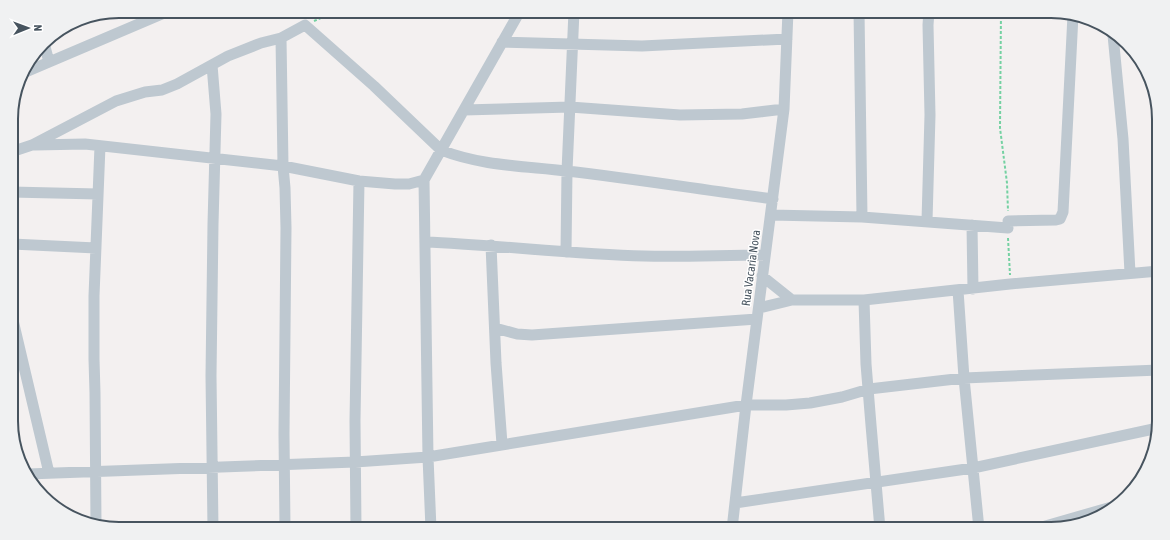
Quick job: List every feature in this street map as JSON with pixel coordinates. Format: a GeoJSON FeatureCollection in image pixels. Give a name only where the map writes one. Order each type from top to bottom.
{"type":"FeatureCollection","features":[{"type":"Feature","properties":{"kind":"street"},"geometry":{"type":"LineString","coordinates":[[31,70],[50,62],[138,18]]}},
{"type":"Feature","properties":{"kind":"street"},"geometry":{"type":"LineString","coordinates":[[431,522],[428,457],[424,180],[516,18]]}},
{"type":"Feature","properties":{"kind":"street"},"geometry":{"type":"LineString","coordinates":[[566,252],[567,171],[574,18]]}},
{"type":"Feature","properties":{"kind":"street","name":"Rua Vacaria Nova"},"geometry":{"type":"LineString","coordinates":[[733,522],[762,276],[784,110],[788,18]]}},
{"type":"Feature","properties":{"kind":"street"},"geometry":{"type":"LineString","coordinates":[[859,18],[862,217]]}},
{"type":"Feature","properties":{"kind":"street"},"geometry":{"type":"LineString","coordinates":[[927,221],[930,115],[928,18]]}},
{"type":"Feature","properties":{"kind":"street"},"geometry":{"type":"LineString","coordinates":[[771,215],[862,217],[972,225],[1008,225],[1060,219],[1063,212],[1074,21]]}},
{"type":"Feature","properties":{"kind":"street"},"geometry":{"type":"LineString","coordinates":[[18,150],[32,145],[116,101],[170,87],[188,79],[228,56],[261,42],[281,38],[305,25],[374,86],[441,150],[454,155],[481,162],[567,171],[773,199]]}},
{"type":"Feature","properties":{"kind":"street"},"geometry":{"type":"LineString","coordinates":[[281,38],[283,166],[286,228],[285,522]]}},
{"type":"Feature","properties":{"kind":"street"},"geometry":{"type":"LineString","coordinates":[[502,42],[642,46],[787,39]]}},
{"type":"Feature","properties":{"kind":"street"},"geometry":{"type":"LineString","coordinates":[[1113,39],[1123,139],[1130,273]]}},
{"type":"Feature","properties":{"kind":"street"},"geometry":{"type":"LineString","coordinates":[[46,50],[50,62]]}},
{"type":"Feature","properties":{"kind":"street"},"geometry":{"type":"LineString","coordinates":[[212,65],[216,114],[211,376],[213,522]]}},
{"type":"Feature","properties":{"kind":"street"},"geometry":{"type":"LineString","coordinates":[[464,110],[570,108],[680,115],[742,114],[784,110]]}},
{"type":"Feature","properties":{"kind":"street"},"geometry":{"type":"LineString","coordinates":[[32,145],[86,144],[283,166],[359,181],[409,184],[424,180]]}},
{"type":"Feature","properties":{"kind":"street"},"geometry":{"type":"LineString","coordinates":[[96,519],[94,359],[100,146]]}},
{"type":"Feature","properties":{"kind":"street"},"geometry":{"type":"LineString","coordinates":[[356,522],[355,462],[359,181]]}},
{"type":"Feature","properties":{"kind":"street"},"geometry":{"type":"LineString","coordinates":[[18,192],[98,194]]}},
{"type":"Feature","properties":{"kind":"street"},"geometry":{"type":"LineString","coordinates":[[972,225],[972,289]]}},
{"type":"Feature","properties":{"kind":"street"},"geometry":{"type":"LineString","coordinates":[[425,242],[491,245],[566,252],[644,256],[765,255]]}},
{"type":"Feature","properties":{"kind":"street"},"geometry":{"type":"LineString","coordinates":[[18,244],[96,248]]}},
{"type":"Feature","properties":{"kind":"street"},"geometry":{"type":"LineString","coordinates":[[491,245],[496,363],[502,444]]}},
{"type":"Feature","properties":{"kind":"street"},"geometry":{"type":"LineString","coordinates":[[495,328],[517,334],[532,335],[758,313],[792,300],[864,300],[1010,284],[1152,271]]}},
{"type":"Feature","properties":{"kind":"street"},"geometry":{"type":"LineString","coordinates":[[762,276],[792,300]]}},
{"type":"Feature","properties":{"kind":"street"},"geometry":{"type":"LineString","coordinates":[[958,290],[964,378],[978,522]]}},
{"type":"Feature","properties":{"kind":"street"},"geometry":{"type":"LineString","coordinates":[[864,300],[879,522]]}},
{"type":"Feature","properties":{"kind":"street"},"geometry":{"type":"LineString","coordinates":[[18,366],[49,473]]}},
{"type":"Feature","properties":{"kind":"street"},"geometry":{"type":"LineString","coordinates":[[33,474],[355,462],[428,457],[746,405],[786,405],[814,402],[842,397],[869,389],[964,378],[1152,370]]}},
{"type":"Feature","properties":{"kind":"street"},"geometry":{"type":"LineString","coordinates":[[735,503],[973,468],[1151,429]]}},
{"type":"Feature","properties":{"kind":"street"},"geometry":{"type":"LineString","coordinates":[[1061,522],[1098,511]]}},
{"type":"Feature","properties":{"kind":"path"},"geometry":{"type":"LineString","coordinates":[[305,25],[321,18]]}},
{"type":"Feature","properties":{"kind":"path"},"geometry":{"type":"LineString","coordinates":[[1001,18],[1000,128],[1007,183],[1010,284]]}}]}
